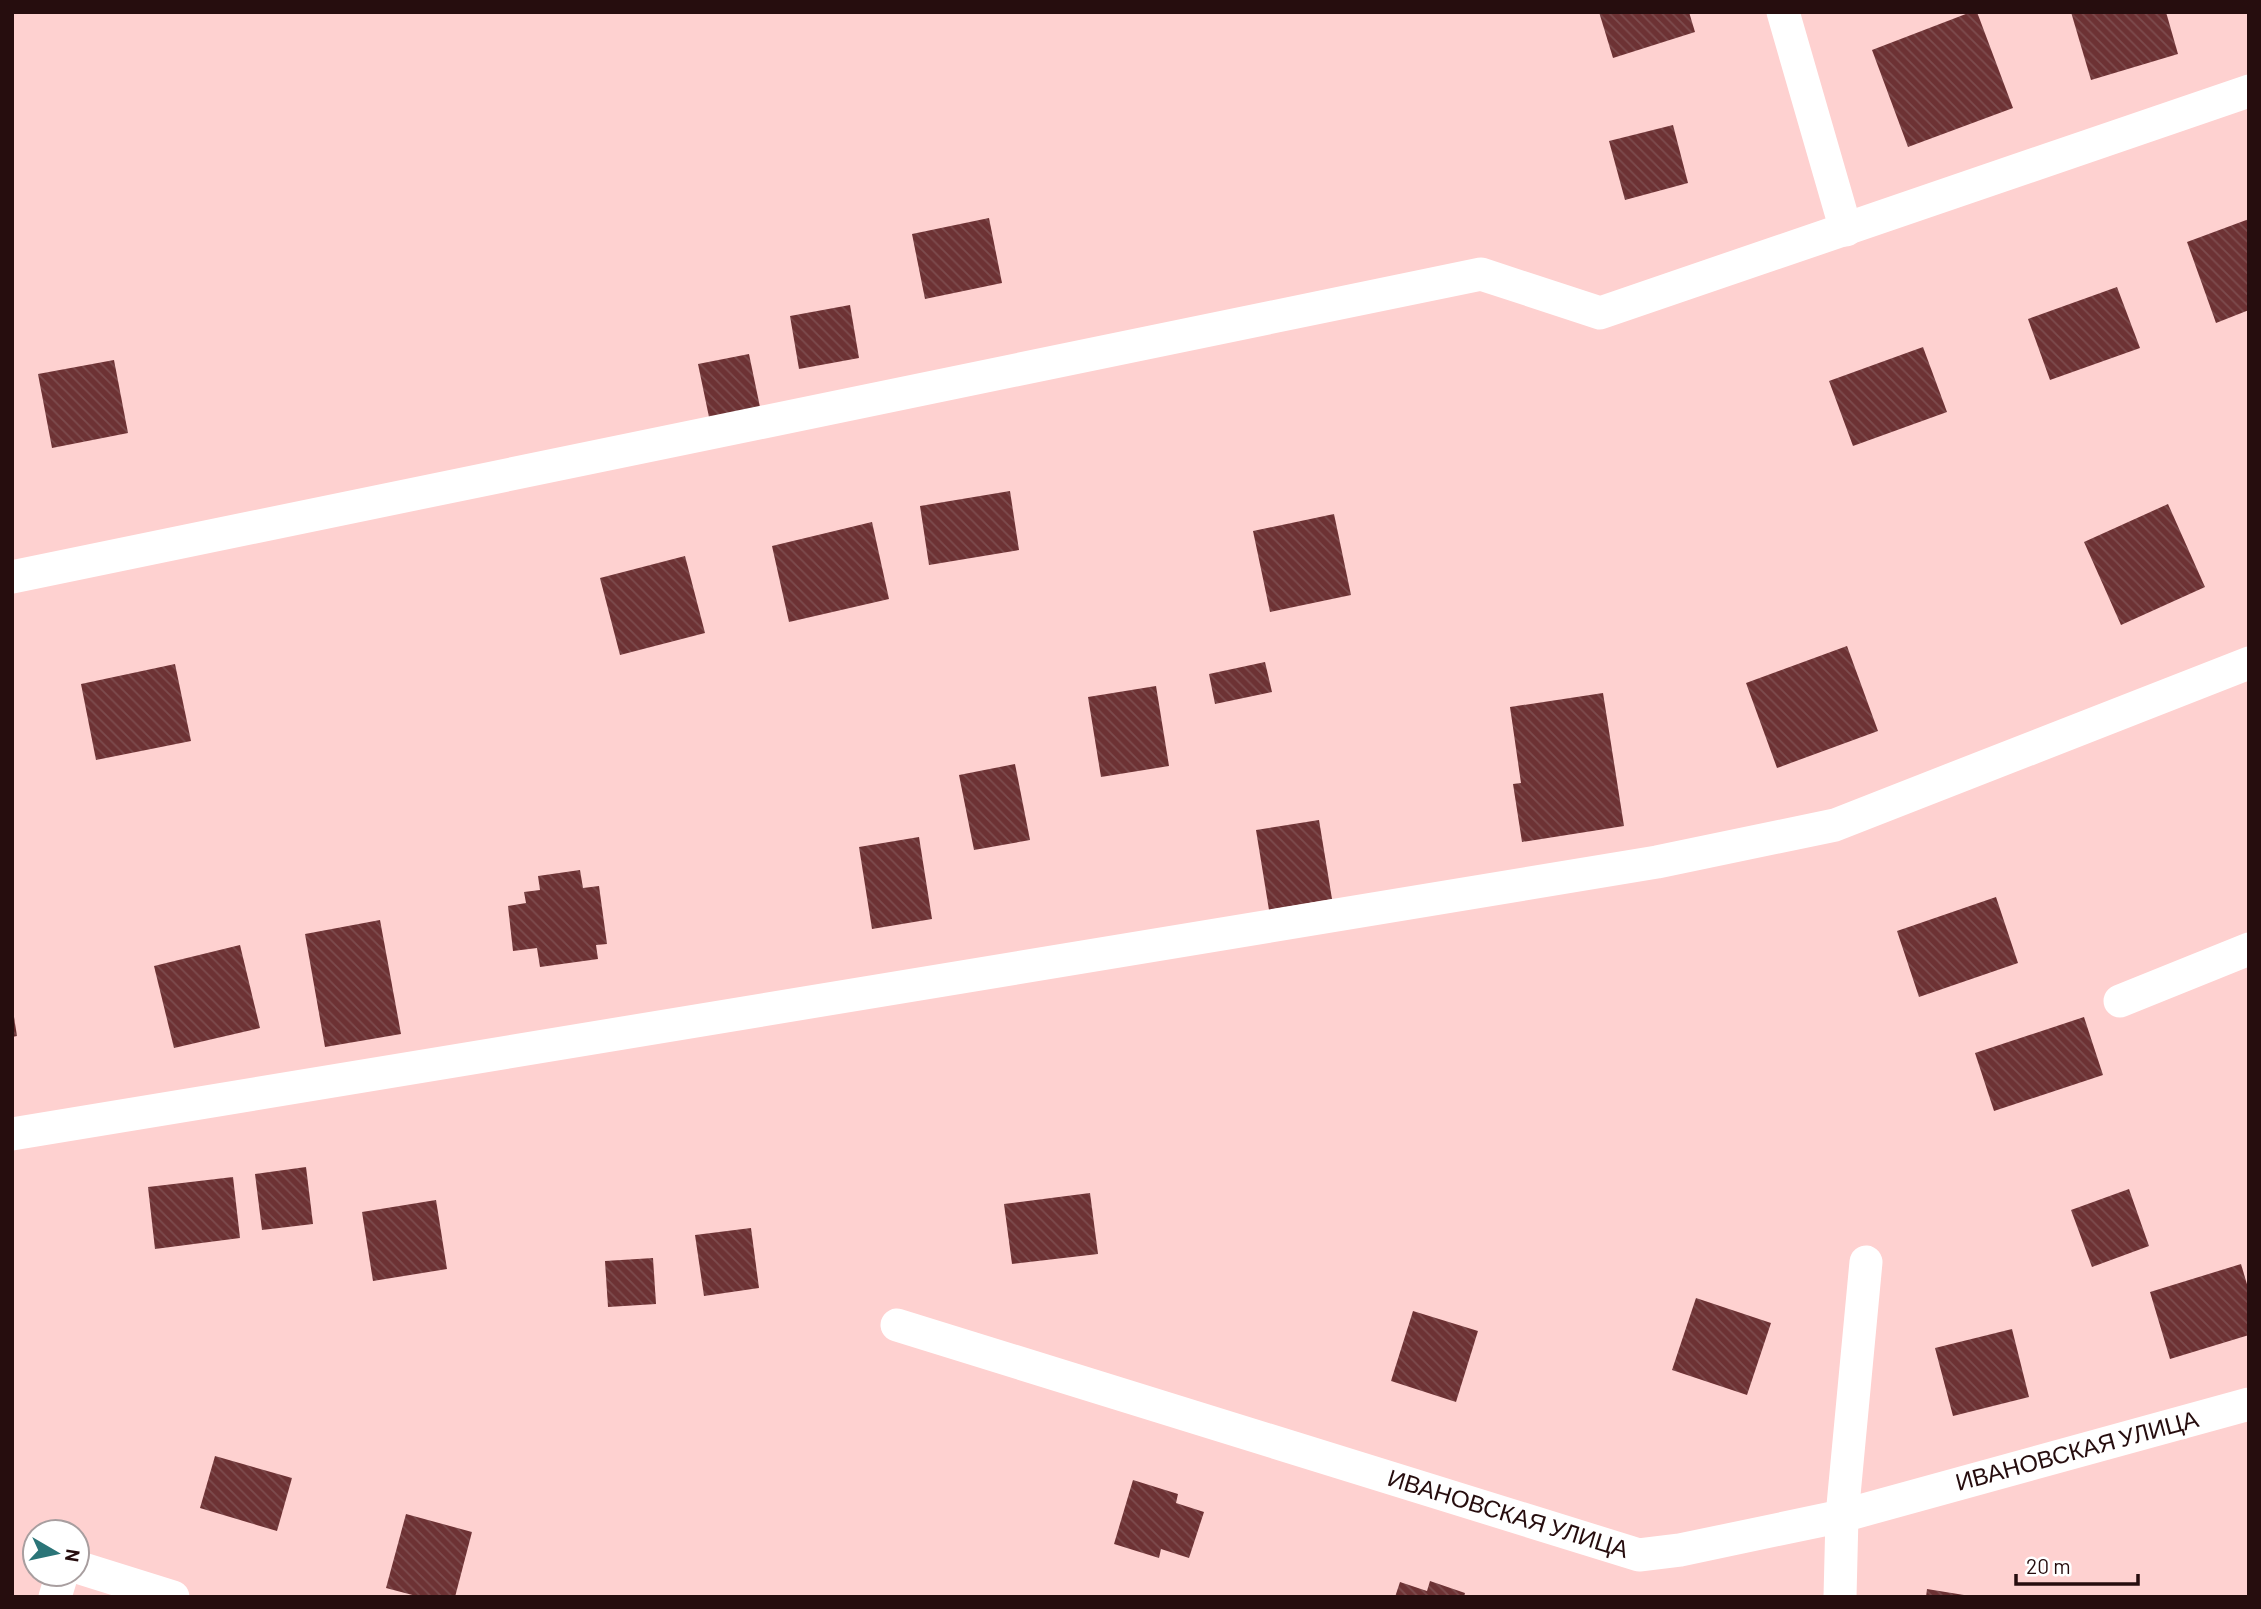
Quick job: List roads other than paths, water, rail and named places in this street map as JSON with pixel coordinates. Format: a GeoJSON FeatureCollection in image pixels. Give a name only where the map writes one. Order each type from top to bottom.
{"type":"FeatureCollection","features":[{"type":"Feature","properties":{"kind":"street"},"geometry":{"type":"LineString","coordinates":[[1783,12],[1846,230]]}},
{"type":"Feature","properties":{"kind":"street"},"geometry":{"type":"LineString","coordinates":[[12,577],[1482,274],[1600,313],[2249,90]]}},
{"type":"Feature","properties":{"kind":"street"},"geometry":{"type":"LineString","coordinates":[[12,1134],[1657,862],[1835,825],[2249,663]]}},
{"type":"Feature","properties":{"kind":"street"},"geometry":{"type":"LineString","coordinates":[[2120,1001],[2249,949]]}},
{"type":"Feature","properties":{"kind":"street"},"geometry":{"type":"LineString","coordinates":[[1840,1597],[1842,1516],[1866,1262]]}},
{"type":"Feature","properties":{"kind":"street","name":"ИВАНОВСКАЯ УЛИЦА"},"geometry":{"type":"LineString","coordinates":[[897,1325],[1639,1555],[1680,1550],[1842,1516],[2249,1404]]}},
{"type":"Feature","properties":{"kind":"street"},"geometry":{"type":"LineString","coordinates":[[91,1571],[173,1597]]}}]}
